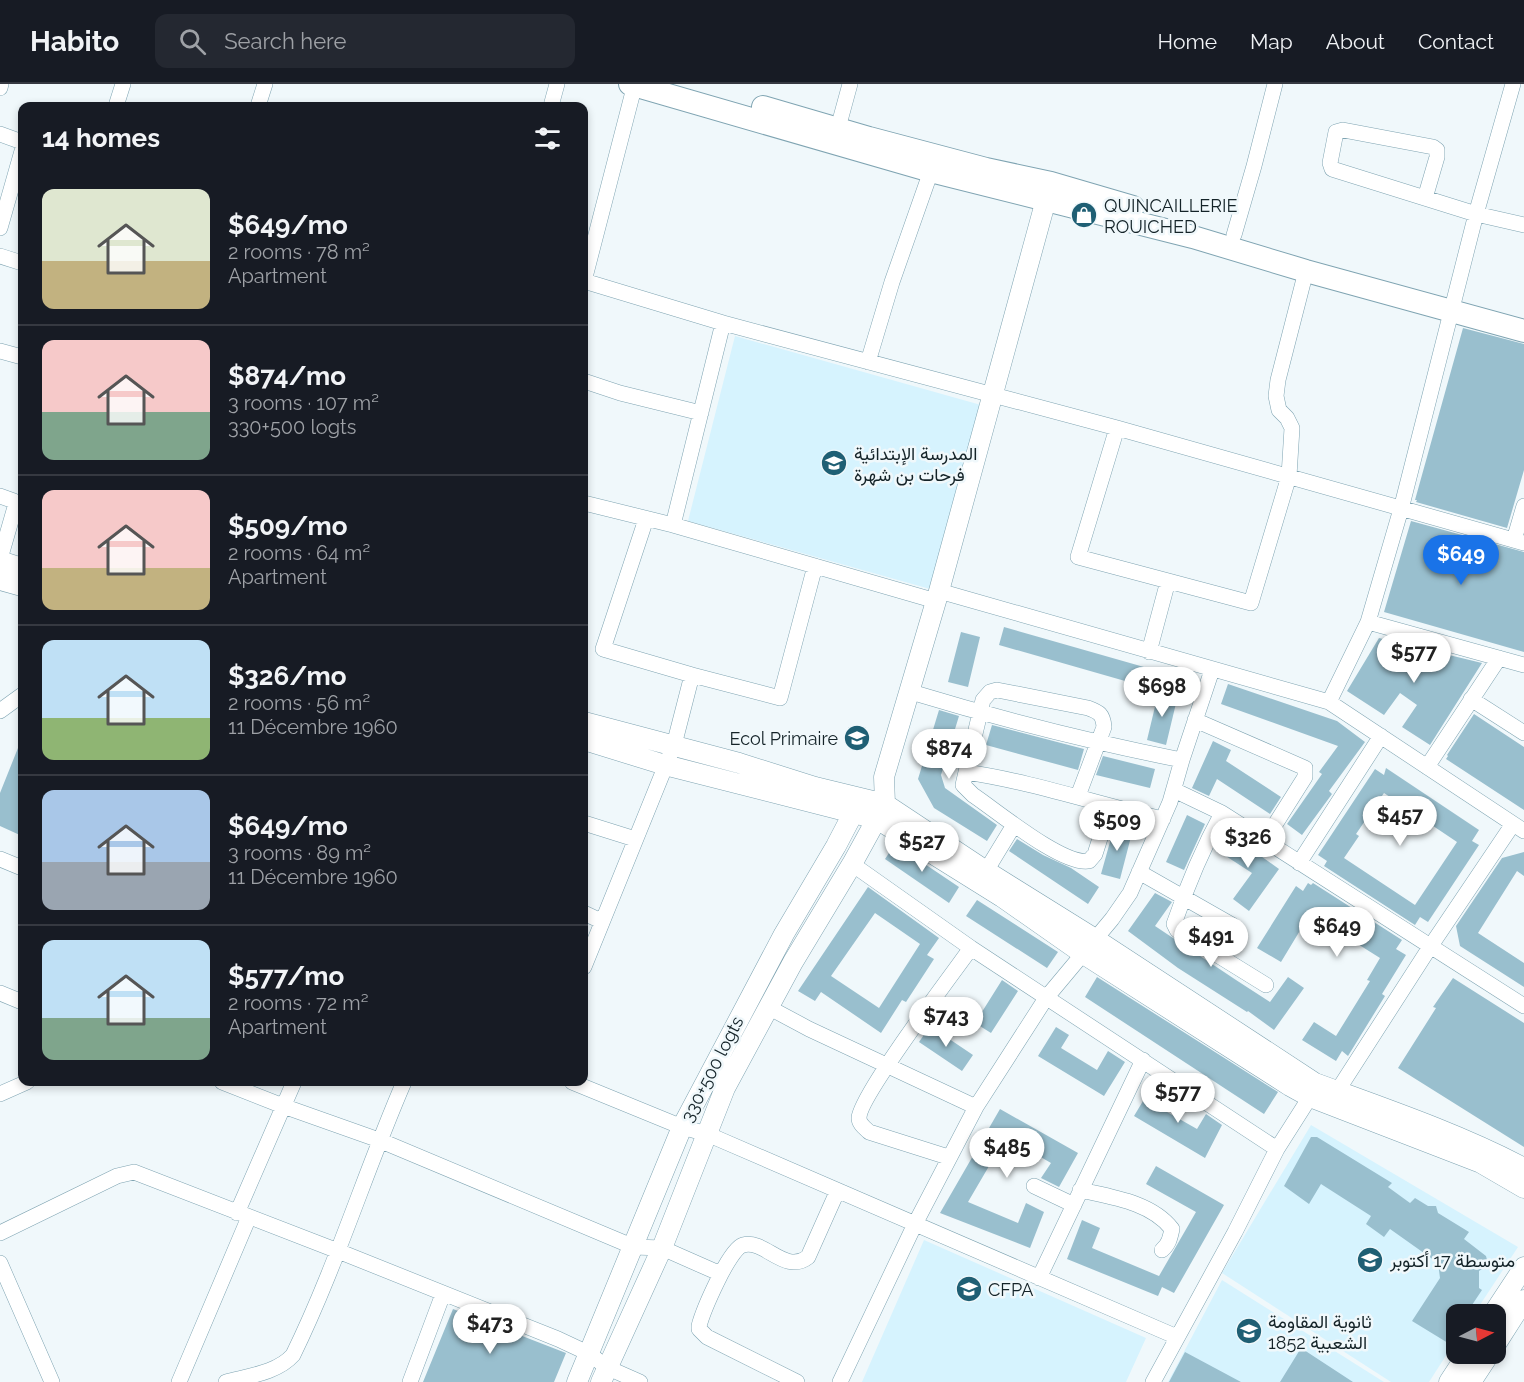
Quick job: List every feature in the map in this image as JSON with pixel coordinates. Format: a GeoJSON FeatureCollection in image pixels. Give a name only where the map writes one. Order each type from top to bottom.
{"type":"FeatureCollection","features":[{"type":"Feature","properties":{"kind":"main road"},"geometry":{"type":"LineString","coordinates":[[633,84],[931,171],[1048,192],[1234,235],[1416,289],[1524,331]]}},
{"type":"Feature","properties":{"kind":"main road"},"geometry":{"type":"LineString","coordinates":[[680,84],[986,169],[1048,192],[1306,271],[1524,318]]}},
{"type":"Feature","properties":{"kind":"street"},"geometry":{"type":"LineString","coordinates":[[0,88],[1,84]]}},
{"type":"Feature","properties":{"kind":"street"},"geometry":{"type":"LineString","coordinates":[[117,102],[123,84]]}},
{"type":"Feature","properties":{"kind":"street"},"geometry":{"type":"LineString","coordinates":[[259,102],[265,84]]}},
{"type":"Feature","properties":{"kind":"street"},"geometry":{"type":"LineString","coordinates":[[552,102],[557,84]]}},
{"type":"Feature","properties":{"kind":"street"},"geometry":{"type":"LineString","coordinates":[[588,265],[633,84]]}},
{"type":"Feature","properties":{"kind":"street"},"geometry":{"type":"LineString","coordinates":[[838,128],[850,84]]}},
{"type":"Feature","properties":{"kind":"street"},"geometry":{"type":"LineString","coordinates":[[1234,235],[1275,84]]}},
{"type":"Feature","properties":{"kind":"street"},"geometry":{"type":"LineString","coordinates":[[1329,702],[1368,622],[1401,509],[1476,214],[1513,84]]}},
{"type":"Feature","properties":{"kind":"street"},"geometry":{"type":"LineString","coordinates":[[1425,198],[1437,157],[1437,150],[1433,147],[1342,130],[1336,132],[1330,163],[1332,170],[1476,214],[1524,225]]}},
{"type":"Feature","properties":{"kind":"street"},"geometry":{"type":"LineString","coordinates":[[0,134],[18,141]]}},
{"type":"Feature","properties":{"kind":"street"},"geometry":{"type":"LineString","coordinates":[[0,228],[18,164]]}},
{"type":"Feature","properties":{"kind":"street"},"geometry":{"type":"LineString","coordinates":[[868,362],[892,282],[931,171]]}},
{"type":"Feature","properties":{"kind":"street"},"geometry":{"type":"LineString","coordinates":[[604,1375],[662,1248],[725,1088],[768,1007],[881,812],[884,777],[938,596],[1048,192]]}},
{"type":"Feature","properties":{"kind":"street"},"geometry":{"type":"LineString","coordinates":[[0,256],[18,262]]}},
{"type":"Feature","properties":{"kind":"street"},"geometry":{"type":"LineString","coordinates":[[1117,428],[1077,557],[1251,603],[1289,476],[1292,428],[1287,418],[1279,410],[1276,396],[1306,271]]}},
{"type":"Feature","properties":{"kind":"street"},"geometry":{"type":"LineString","coordinates":[[588,282],[723,323],[1117,428],[1519,541],[1524,506]]}},
{"type":"Feature","properties":{"kind":"street"},"geometry":{"type":"LineString","coordinates":[[673,525],[723,323]]}},
{"type":"Feature","properties":{"kind":"street"},"geometry":{"type":"LineString","coordinates":[[0,351],[18,356]]}},
{"type":"Feature","properties":{"kind":"street"},"geometry":{"type":"LineString","coordinates":[[588,382],[620,393],[700,412]]}},
{"type":"Feature","properties":{"kind":"street"},"geometry":{"type":"LineString","coordinates":[[0,496],[14,501],[15,507],[10,572]]}},
{"type":"Feature","properties":{"kind":"street"},"geometry":{"type":"LineString","coordinates":[[588,504],[673,525],[815,566],[1149,652],[1329,702],[1518,827],[1430,947],[1338,1090]]}},
{"type":"Feature","properties":{"kind":"street"},"geometry":{"type":"LineString","coordinates":[[646,519],[603,649],[693,675],[780,698],[815,566]]}},
{"type":"Feature","properties":{"kind":"street"},"geometry":{"type":"LineString","coordinates":[[1149,652],[1168,581]]}},
{"type":"Feature","properties":{"kind":"street"},"geometry":{"type":"LineString","coordinates":[[1368,622],[1524,665]]}},
{"type":"Feature","properties":{"kind":"street"},"geometry":{"type":"LineString","coordinates":[[1427,767],[1499,658]]}},
{"type":"Feature","properties":{"kind":"street"},"geometry":{"type":"LineString","coordinates":[[840,1382],[948,1157],[976,1107],[1046,998],[1112,919],[1130,893],[1174,790],[1212,670]]}},
{"type":"Feature","properties":{"kind":"street"},"geometry":{"type":"LineString","coordinates":[[588,956],[674,745],[693,675]]}},
{"type":"Feature","properties":{"kind":"street"},"geometry":{"type":"LineString","coordinates":[[1078,796],[1099,743],[1104,727],[1104,717],[1099,712],[1088,708],[997,690],[990,692],[983,700],[963,784],[973,795],[1014,825],[1081,863],[1089,861],[1095,854],[1110,807]]}},
{"type":"Feature","properties":{"kind":"street"},"geometry":{"type":"LineString","coordinates":[[911,692],[981,713],[1099,743],[1182,760]]}},
{"type":"Feature","properties":{"kind":"street"},"geometry":{"type":"LineString","coordinates":[[0,711],[18,697]]}},
{"type":"Feature","properties":{"kind":"street"},"geometry":{"type":"LineString","coordinates":[[1471,699],[1524,733]]}},
{"type":"Feature","properties":{"kind":"street"},"geometry":{"type":"LineString","coordinates":[[1195,720],[1305,768],[1305,777],[1264,842]]}},
{"type":"Feature","properties":{"kind":"street"},"geometry":{"type":"LineString","coordinates":[[588,723],[674,745],[815,787],[857,806]]}},
{"type":"Feature","properties":{"kind":"street"},"geometry":{"type":"LineString","coordinates":[[1299,863],[1382,736]]}},
{"type":"Feature","properties":{"kind":"street"},"geometry":{"type":"LineString","coordinates":[[588,741],[665,765],[881,812],[986,871],[1089,946],[1313,1090],[1481,1163],[1524,1188]]}},
{"type":"Feature","properties":{"kind":"street"},"geometry":{"type":"LineString","coordinates":[[966,772],[1078,796],[1110,807],[1163,819]]}},
{"type":"Feature","properties":{"kind":"street","name":"330+500 logts"},"geometry":{"type":"LineString","coordinates":[[577,1382],[682,1127],[784,934],[857,806],[884,777]]}},
{"type":"Feature","properties":{"kind":"street"},"geometry":{"type":"LineString","coordinates":[[1174,790],[1222,813],[1264,842],[1524,1006]]}},
{"type":"Feature","properties":{"kind":"street"},"geometry":{"type":"LineString","coordinates":[[881,812],[1002,897],[1089,946]]}},
{"type":"Feature","properties":{"kind":"street"},"geometry":{"type":"LineString","coordinates":[[1222,813],[1174,924],[1177,930],[1266,985]]}},
{"type":"Feature","properties":{"kind":"street"},"geometry":{"type":"LineString","coordinates":[[588,824],[635,839]]}},
{"type":"Feature","properties":{"kind":"street"},"geometry":{"type":"LineString","coordinates":[[986,871],[1014,825]]}},
{"type":"Feature","properties":{"kind":"street"},"geometry":{"type":"LineString","coordinates":[[0,859],[18,866]]}},
{"type":"Feature","properties":{"kind":"street"},"geometry":{"type":"LineString","coordinates":[[852,864],[971,948],[1277,1149]]}},
{"type":"Feature","properties":{"kind":"street"},"geometry":{"type":"LineString","coordinates":[[1139,872],[1232,925]]}},
{"type":"Feature","properties":{"kind":"street"},"geometry":{"type":"LineString","coordinates":[[588,915],[601,921]]}},
{"type":"Feature","properties":{"kind":"street"},"geometry":{"type":"LineString","coordinates":[[948,1157],[869,1132],[861,1125],[859,1116],[866,1100],[888,1065],[971,948]]}},
{"type":"Feature","properties":{"kind":"street"},"geometry":{"type":"LineString","coordinates":[[0,993],[18,1000]]}},
{"type":"Feature","properties":{"kind":"street"},"geometry":{"type":"LineString","coordinates":[[768,1007],[976,1107]]}},
{"type":"Feature","properties":{"kind":"street"},"geometry":{"type":"LineString","coordinates":[[1039,1278],[1143,1060]]}},
{"type":"Feature","properties":{"kind":"street"},"geometry":{"type":"LineString","coordinates":[[0,1094],[18,1086]]}},
{"type":"Feature","properties":{"kind":"street"},"geometry":{"type":"LineString","coordinates":[[232,1086],[379,1140],[634,1247],[662,1248],[721,1274]]}},
{"type":"Feature","properties":{"kind":"street"},"geometry":{"type":"LineString","coordinates":[[180,1382],[292,1086]]}},
{"type":"Feature","properties":{"kind":"street"},"geometry":{"type":"LineString","coordinates":[[226,1382],[272,1370],[293,1355],[338,1251],[379,1140],[402,1086]]}},
{"type":"Feature","properties":{"kind":"street"},"geometry":{"type":"LineString","coordinates":[[582,1086],[682,1127],[707,1134],[1177,1337]]}},
{"type":"Feature","properties":{"kind":"street"},"geometry":{"type":"LineString","coordinates":[[1313,1090],[1338,1090],[1421,1122],[1524,1168]]}},
{"type":"Feature","properties":{"kind":"street"},"geometry":{"type":"LineString","coordinates":[[1153,1382],[1235,1232],[1277,1149],[1313,1090]]}},
{"type":"Feature","properties":{"kind":"street"},"geometry":{"type":"LineString","coordinates":[[0,1233],[117,1176],[134,1172],[558,1339],[590,1354],[604,1375],[640,1382]]}},
{"type":"Feature","properties":{"kind":"street"},"geometry":{"type":"LineString","coordinates":[[1034,1186],[1074,1205]]}},
{"type":"Feature","properties":{"kind":"street"},"geometry":{"type":"LineString","coordinates":[[1080,1190],[1126,1200],[1166,1222],[1172,1229],[1170,1240],[1162,1250]]}},
{"type":"Feature","properties":{"kind":"street"},"geometry":{"type":"LineString","coordinates":[[797,1382],[707,1336],[699,1329],[721,1274],[737,1249],[742,1245],[752,1245],[790,1262],[797,1263],[804,1260],[808,1257],[837,1192]]}},
{"type":"Feature","properties":{"kind":"street"},"geometry":{"type":"LineString","coordinates":[[0,1263],[52,1382]]}},
{"type":"Feature","properties":{"kind":"street"},"geometry":{"type":"LineString","coordinates":[[1500,1304],[1524,1267]]}},
{"type":"Feature","properties":{"kind":"street"},"geometry":{"type":"LineString","coordinates":[[410,1382],[443,1294]]}},
{"type":"Feature","properties":{"kind":"street"},"geometry":{"type":"LineString","coordinates":[[1506,1328],[1524,1300]]}},
{"type":"Feature","properties":{"kind":"street"},"geometry":{"type":"LineString","coordinates":[[1449,1382],[1461,1364]]}},
{"type":"Feature","properties":{"kind":"street"},"geometry":{"type":"LineString","coordinates":[[1471,1382],[1483,1364]]}},
{"type":"Feature","properties":{"kind":"shaded area","name":"المدرسة الإبتدائية فرحات بن شهرة"},"geometry":{"type":"Polygon","coordinates":[[[735,336],[981,405],[930,589],[688,521],[735,336]]]}},
{"type":"Feature","properties":{"kind":"shaded area","name":"متوسطة 17 أكتوبر"},"geometry":{"type":"Polygon","coordinates":[[[1311,1125],[1518,1247],[1481,1304],[1446,1304],[1446,1356],[1429,1382],[1391,1382],[1222,1273],[1311,1125]]]}},
{"type":"Feature","properties":{"kind":"shaded area","name":"CFPA"},"geometry":{"type":"Polygon","coordinates":[[[924,1240],[1146,1338],[1126,1382],[862,1382],[924,1240]]]}},
{"type":"Feature","properties":{"kind":"shaded area","name":"ثانوية المقاومة الشعبية 1852"},"geometry":{"type":"Polygon","coordinates":[[[1222,1280],[1384,1382],[1168,1382],[1222,1280]]]}},
{"type":"Feature","properties":{"kind":"building"},"geometry":{"type":"Polygon","coordinates":[[[1463,328],[1524,344],[1524,470],[1507,528],[1415,500],[1463,328]]]}},
{"type":"Feature","properties":{"kind":"building"},"geometry":{"type":"Polygon","coordinates":[[[1411,521],[1524,552],[1524,652],[1384,612],[1411,521]]]}},
{"type":"Feature","properties":{"kind":"building"},"geometry":{"type":"Polygon","coordinates":[[[1004,627],[1151,669],[1146,687],[999,645],[1004,627]]]}},
{"type":"Feature","properties":{"kind":"building"},"geometry":{"type":"Polygon","coordinates":[[[961,632],[980,637],[968,687],[948,682],[961,632]]]}},
{"type":"Feature","properties":{"kind":"building"},"geometry":{"type":"Polygon","coordinates":[[[1379,638],[1482,663],[1430,745],[1402,727],[1417,705],[1400,693],[1384,715],[1347,691],[1379,638]]]}},
{"type":"Feature","properties":{"kind":"building"},"geometry":{"type":"Polygon","coordinates":[[[1228,684],[1337,721],[1365,742],[1329,791],[1332,794],[1302,835],[1287,824],[1322,774],[1319,772],[1338,746],[1221,704],[1228,684]]]}},
{"type":"Feature","properties":{"kind":"building"},"geometry":{"type":"Polygon","coordinates":[[[1159,690],[1178,695],[1166,745],[1147,740],[1159,690]]]}},
{"type":"Feature","properties":{"kind":"building"},"geometry":{"type":"Polygon","coordinates":[[[939,710],[959,716],[941,775],[945,788],[997,825],[987,841],[934,808],[918,779],[939,710]]]}},
{"type":"Feature","properties":{"kind":"building"},"geometry":{"type":"Polygon","coordinates":[[[1474,714],[1524,747],[1524,810],[1446,759],[1474,714]]]}},
{"type":"Feature","properties":{"kind":"building"},"geometry":{"type":"Polygon","coordinates":[[[992,725],[1084,749],[1078,770],[986,745],[992,725]]]}},
{"type":"Feature","properties":{"kind":"building"},"geometry":{"type":"Polygon","coordinates":[[[1213,741],[1231,750],[1226,761],[1281,797],[1270,814],[1217,779],[1209,796],[1192,788],[1213,741]]]}},
{"type":"Feature","properties":{"kind":"building"},"geometry":{"type":"Polygon","coordinates":[[[18,748],[18,834],[0,826],[0,793],[18,748]]]}},
{"type":"Feature","properties":{"kind":"building"},"geometry":{"type":"Polygon","coordinates":[[[1103,756],[1155,769],[1150,788],[1096,775],[1103,756]]]}},
{"type":"Feature","properties":{"kind":"building"},"geometry":{"type":"Polygon","coordinates":[[[1386,768],[1479,830],[1472,841],[1479,845],[1428,922],[1420,917],[1415,925],[1324,866],[1327,861],[1318,855],[1375,769],[1384,775],[1386,768]],[[1384,793],[1356,834],[1359,836],[1344,858],[1415,905],[1457,842],[1384,793]]]}},
{"type":"Feature","properties":{"kind":"building"},"geometry":{"type":"Polygon","coordinates":[[[1187,815],[1205,824],[1184,870],[1166,862],[1187,815]]]}},
{"type":"Feature","properties":{"kind":"building"},"geometry":{"type":"Polygon","coordinates":[[[1115,824],[1133,829],[1120,879],[1101,874],[1115,824]]]}},
{"type":"Feature","properties":{"kind":"building"},"geometry":{"type":"Polygon","coordinates":[[[1224,830],[1279,869],[1249,911],[1233,899],[1252,873],[1215,849],[1224,830]]]}},
{"type":"Feature","properties":{"kind":"building"},"geometry":{"type":"Polygon","coordinates":[[[1017,839],[1071,868],[1099,887],[1088,904],[1009,851],[1017,839]]]}},
{"type":"Feature","properties":{"kind":"building"},"geometry":{"type":"Polygon","coordinates":[[[895,844],[959,887],[949,903],[885,859],[895,844]]]}},
{"type":"Feature","properties":{"kind":"building"},"geometry":{"type":"Polygon","coordinates":[[[1524,852],[1524,876],[1517,871],[1478,933],[1524,963],[1524,987],[1460,946],[1456,926],[1502,858],[1524,852]]]}},
{"type":"Feature","properties":{"kind":"building"},"geometry":{"type":"Polygon","coordinates":[[[1308,883],[1311,885],[1313,883],[1402,940],[1396,949],[1406,955],[1382,994],[1385,996],[1348,1056],[1342,1051],[1336,1061],[1302,1040],[1314,1022],[1336,1036],[1370,981],[1367,980],[1380,958],[1310,914],[1281,962],[1257,948],[1296,886],[1303,891],[1308,883]]]}},
{"type":"Feature","properties":{"kind":"building"},"geometry":{"type":"Polygon","coordinates":[[[868,887],[939,938],[927,955],[934,959],[906,1002],[902,1000],[881,1033],[821,992],[815,1001],[798,991],[868,887]],[[875,913],[831,976],[879,1008],[920,944],[875,913]]]}},
{"type":"Feature","properties":{"kind":"building"},"geometry":{"type":"Polygon","coordinates":[[[1155,893],[1172,902],[1155,926],[1270,1002],[1288,977],[1304,988],[1274,1030],[1248,1011],[1178,968],[1128,931],[1155,893]]]}},
{"type":"Feature","properties":{"kind":"building"},"geometry":{"type":"Polygon","coordinates":[[[977,900],[1058,952],[1047,968],[966,916],[977,900]]]}},
{"type":"Feature","properties":{"kind":"building"},"geometry":{"type":"Polygon","coordinates":[[[1097,977],[1278,1092],[1264,1114],[1085,997],[1097,977]]]}},
{"type":"Feature","properties":{"kind":"building"},"geometry":{"type":"Polygon","coordinates":[[[1453,978],[1524,1023],[1524,1147],[1398,1068],[1436,1008],[1433,1007],[1453,978]]]}},
{"type":"Feature","properties":{"kind":"building"},"geometry":{"type":"Polygon","coordinates":[[[1002,980],[1018,991],[991,1033],[975,1023],[1002,980]]]}},
{"type":"Feature","properties":{"kind":"building"},"geometry":{"type":"Polygon","coordinates":[[[930,1026],[973,1055],[962,1071],[919,1042],[930,1026]]]}},
{"type":"Feature","properties":{"kind":"building"},"geometry":{"type":"Polygon","coordinates":[[[1056,1027],[1069,1035],[1061,1048],[1097,1070],[1108,1051],[1125,1062],[1104,1096],[1038,1056],[1056,1027]]]}},
{"type":"Feature","properties":{"kind":"building"},"geometry":{"type":"Polygon","coordinates":[[[1152,1086],[1168,1095],[1160,1108],[1197,1129],[1206,1114],[1222,1125],[1205,1158],[1134,1116],[1152,1086]]]}},
{"type":"Feature","properties":{"kind":"building"},"geometry":{"type":"Polygon","coordinates":[[[1000,1109],[1078,1153],[1059,1187],[1041,1178],[1051,1163],[1006,1137],[968,1202],[1018,1223],[1026,1203],[1044,1212],[1030,1248],[940,1213],[1000,1109]]]}},
{"type":"Feature","properties":{"kind":"building"},"geometry":{"type":"Polygon","coordinates":[[[1311,1137],[1317,1137],[1392,1183],[1388,1187],[1410,1203],[1415,1198],[1428,1206],[1436,1206],[1438,1213],[1469,1232],[1464,1239],[1486,1256],[1487,1260],[1485,1267],[1479,1271],[1479,1288],[1482,1290],[1473,1304],[1446,1304],[1446,1342],[1412,1321],[1440,1278],[1438,1263],[1390,1229],[1384,1237],[1366,1224],[1371,1216],[1321,1184],[1309,1204],[1284,1186],[1311,1137]]]}},
{"type":"Feature","properties":{"kind":"building"},"geometry":{"type":"Polygon","coordinates":[[[1156,1166],[1224,1205],[1174,1293],[1162,1287],[1158,1296],[1067,1259],[1082,1220],[1100,1228],[1092,1248],[1159,1276],[1196,1212],[1146,1184],[1156,1166]]]}},
{"type":"Feature","properties":{"kind":"building"},"geometry":{"type":"Polygon","coordinates":[[[453,1309],[566,1353],[554,1382],[423,1382],[453,1309]]]}},
{"type":"Feature","properties":{"kind":"building"},"geometry":{"type":"Polygon","coordinates":[[[1301,1348],[1353,1382],[1280,1382],[1301,1348]]]}},
{"type":"Feature","properties":{"kind":"building"},"geometry":{"type":"Polygon","coordinates":[[[1185,1352],[1241,1382],[1169,1382],[1185,1352]]]}},
{"type":"Feature","properties":{"kind":"place","name":"QUINCAILLERIE ROUICHED"},"geometry":{"type":"Point","coordinates":[1084,215]}},
{"type":"Feature","properties":{"kind":"place","name":"المدرسة الإبتدائية فرحات بن شهرة"},"geometry":{"type":"Point","coordinates":[834,463]}},
{"type":"Feature","properties":{"kind":"place","name":"Ecol Primaire"},"geometry":{"type":"Point","coordinates":[857,738]}},
{"type":"Feature","properties":{"kind":"place","name":"متوسطة 17 أكتوبر"},"geometry":{"type":"Point","coordinates":[1370,1260]}},
{"type":"Feature","properties":{"kind":"place","name":"CFPA"},"geometry":{"type":"Point","coordinates":[969,1289]}},
{"type":"Feature","properties":{"kind":"place","name":"ثانوية المقاومة الشعبية 1852"},"geometry":{"type":"Point","coordinates":[1249,1331]}}]}
